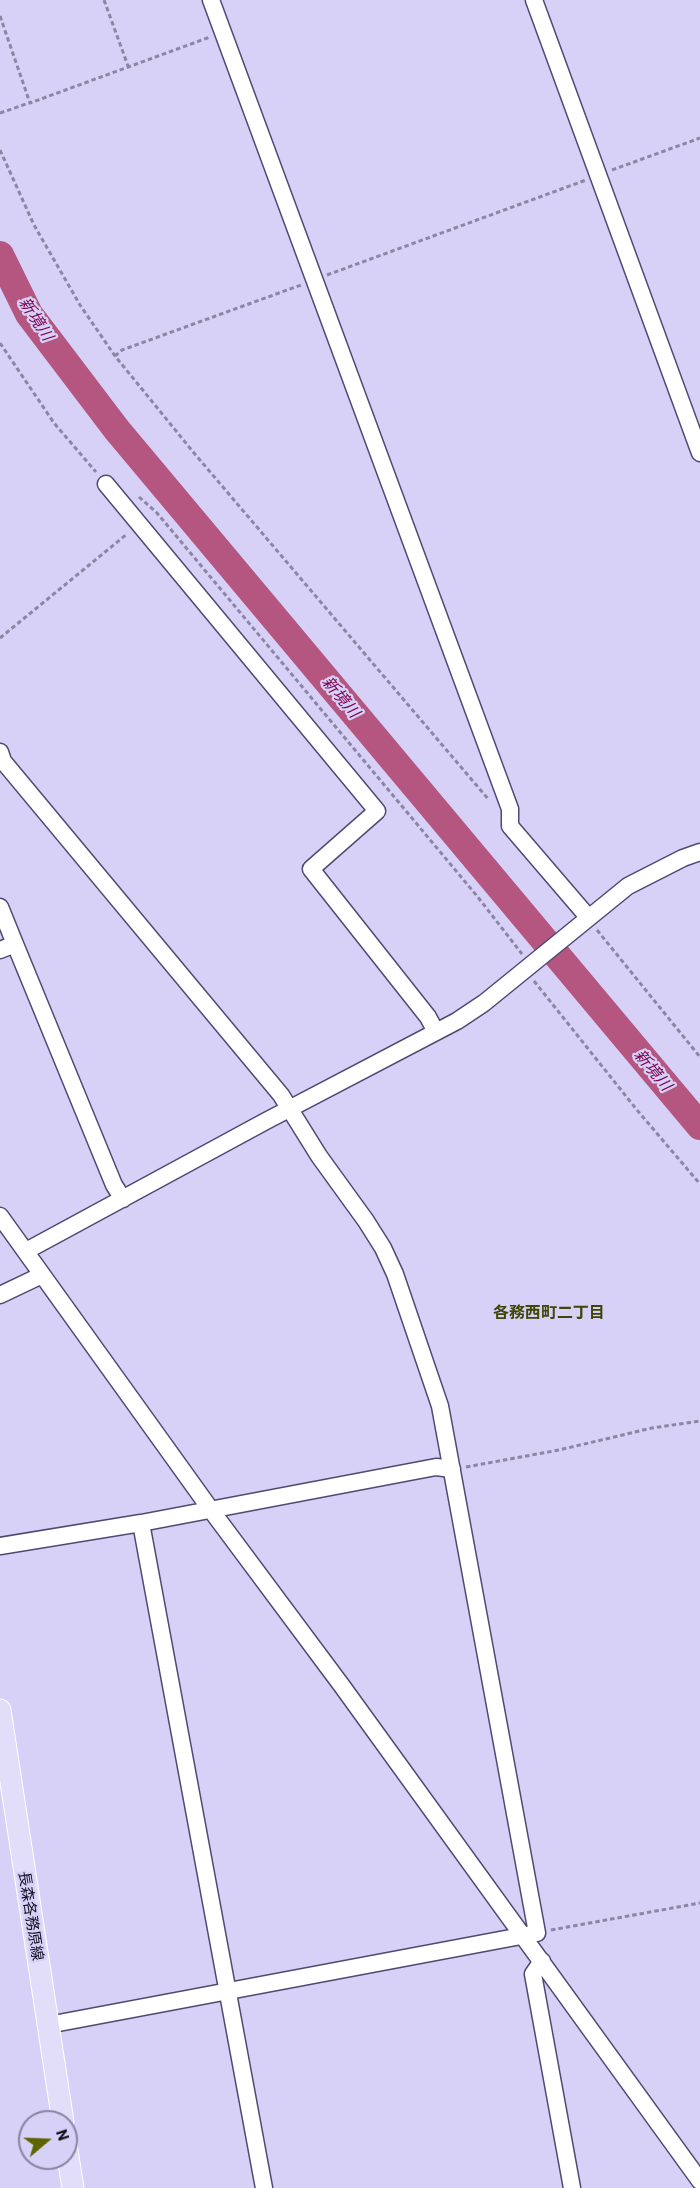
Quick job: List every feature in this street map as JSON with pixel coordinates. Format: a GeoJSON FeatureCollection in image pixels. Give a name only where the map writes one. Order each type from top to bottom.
{"type":"FeatureCollection","features":[{"type":"Feature","properties":{"kind":"main road","name":"長森各務原線"},"geometry":{"type":"LineString","coordinates":[[0,1710],[61,2110]]}},
{"type":"Feature","properties":{"kind":"main road"},"geometry":{"type":"LineString","coordinates":[[70,2170],[73,2188]]}},
{"type":"Feature","properties":{"kind":"street"},"geometry":{"type":"LineString","coordinates":[[211,0],[510,809],[510,826],[588,917]]}},
{"type":"Feature","properties":{"kind":"street"},"geometry":{"type":"LineString","coordinates":[[534,0],[700,453]]}},
{"type":"Feature","properties":{"kind":"street"},"geometry":{"type":"LineString","coordinates":[[106,484],[377,811],[311,869],[428,1017],[436,1032]]}},
{"type":"Feature","properties":{"kind":"street"},"geometry":{"type":"LineString","coordinates":[[0,752],[3,760],[281,1095],[319,1156],[366,1221],[395,1274],[440,1406],[531,1935],[542,1961],[699,2177]]}},
{"type":"Feature","properties":{"kind":"street"},"geometry":{"type":"LineString","coordinates":[[26,1251],[289,1108],[436,1032],[484,1003],[628,886],[683,858],[700,852]]}},
{"type":"Feature","properties":{"kind":"street"},"geometry":{"type":"LineString","coordinates":[[0,907],[8,947],[114,1185],[123,1199]]}},
{"type":"Feature","properties":{"kind":"street"},"geometry":{"type":"LineString","coordinates":[[0,1216],[211,1510],[531,1935]]}},
{"type":"Feature","properties":{"kind":"street"},"geometry":{"type":"LineString","coordinates":[[0,1295],[42,1275]]}},
{"type":"Feature","properties":{"kind":"street"},"geometry":{"type":"LineString","coordinates":[[0,1546],[141,1523],[436,1467],[452,1469]]}},
{"type":"Feature","properties":{"kind":"street"},"geometry":{"type":"LineString","coordinates":[[141,1523],[264,2188]]}},
{"type":"Feature","properties":{"kind":"street"},"geometry":{"type":"LineString","coordinates":[[48,2025],[531,1935]]}},
{"type":"Feature","properties":{"kind":"street"},"geometry":{"type":"LineString","coordinates":[[542,1961],[533,1974],[572,2188]]}},
{"type":"Feature","properties":{"kind":"path"},"geometry":{"type":"LineString","coordinates":[[104,0],[128,67]]}},
{"type":"Feature","properties":{"kind":"path"},"geometry":{"type":"LineString","coordinates":[[0,16],[30,103]]}},
{"type":"Feature","properties":{"kind":"path"},"geometry":{"type":"LineString","coordinates":[[0,113],[223,32]]}},
{"type":"Feature","properties":{"kind":"path"},"geometry":{"type":"LineString","coordinates":[[115,356],[122,350],[700,138]]}},
{"type":"Feature","properties":{"kind":"path"},"geometry":{"type":"LineString","coordinates":[[0,150],[34,225],[80,305],[115,356],[194,453],[510,826]]}},
{"type":"Feature","properties":{"kind":"path"},"geometry":{"type":"LineString","coordinates":[[0,344],[54,423],[106,484]]}},
{"type":"Feature","properties":{"kind":"path"},"geometry":{"type":"LineString","coordinates":[[134,493],[157,513],[477,896],[523,957],[525,970],[637,1110],[700,1184]]}},
{"type":"Feature","properties":{"kind":"path"},"geometry":{"type":"LineString","coordinates":[[0,638],[140,523]]}},
{"type":"Feature","properties":{"kind":"path"},"geometry":{"type":"LineString","coordinates":[[588,917],[700,1057]]}},
{"type":"Feature","properties":{"kind":"path"},"geometry":{"type":"LineString","coordinates":[[452,1469],[559,1450],[652,1428],[700,1421]]}},
{"type":"Feature","properties":{"kind":"path"},"geometry":{"type":"LineString","coordinates":[[531,1935],[700,1903]]}},
{"type":"Feature","properties":{"kind":"waterway","name":"新境川"},"geometry":{"type":"LineString","coordinates":[[0,255],[29,314],[117,430],[700,1126]]}},
{"type":"Feature","properties":{"kind":"district","name":"各務西町二丁目"},"geometry":{"type":"Point","coordinates":[549,1313]}}]}
